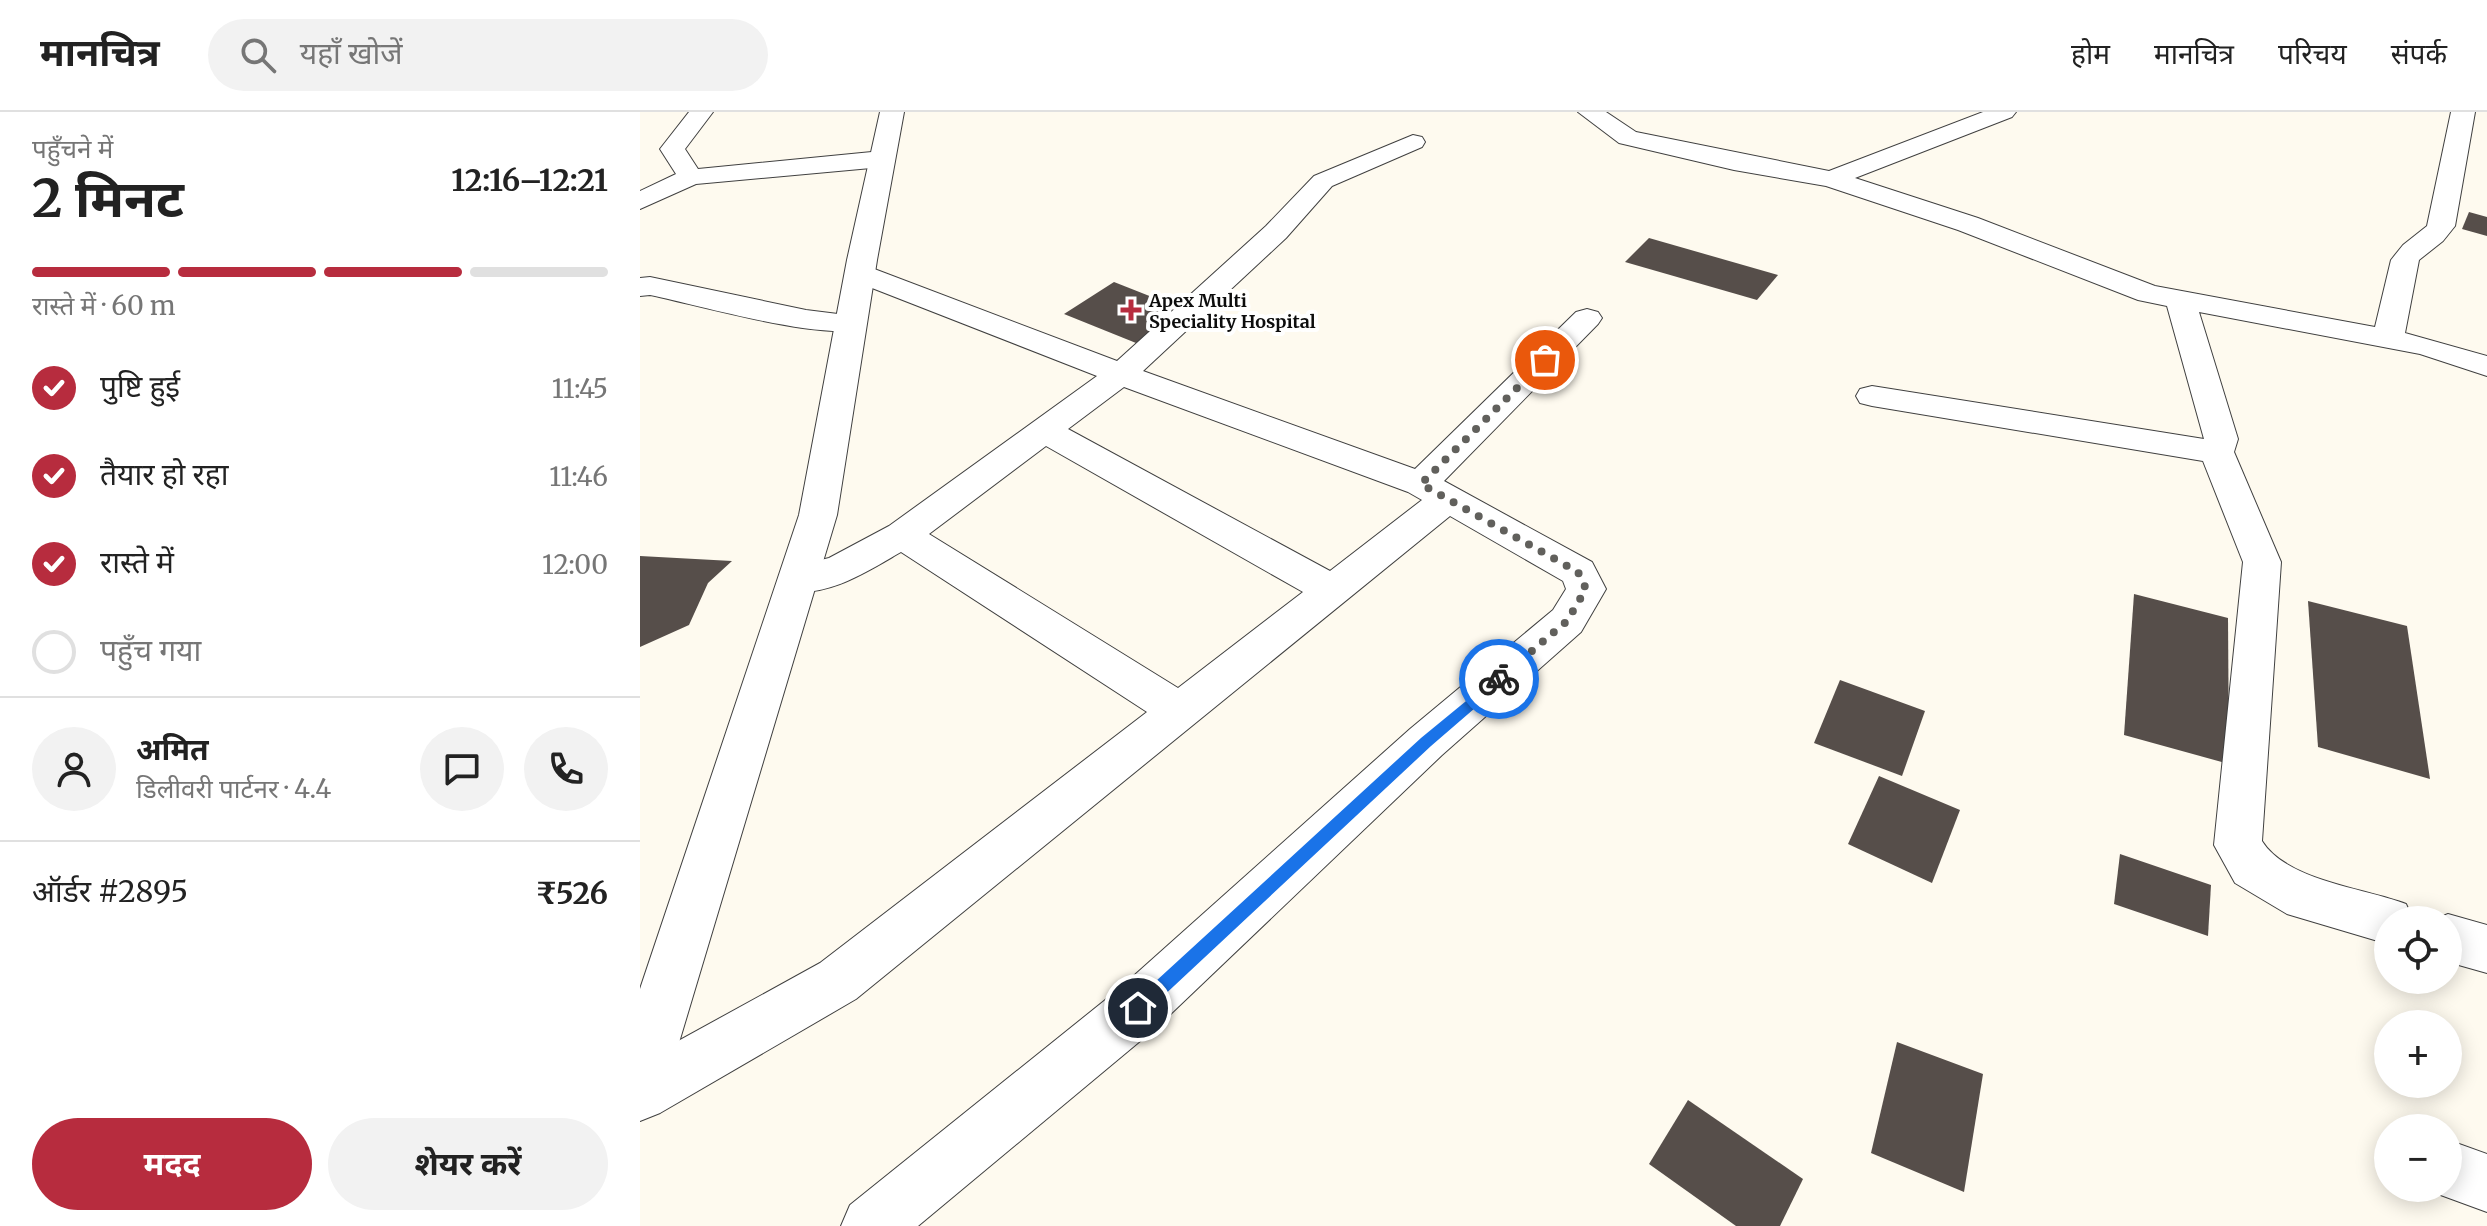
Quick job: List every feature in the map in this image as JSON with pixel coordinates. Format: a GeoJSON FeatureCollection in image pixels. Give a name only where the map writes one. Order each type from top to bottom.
{"type":"FeatureCollection","features":[{"type":"Feature","properties":{"kind":"street"},"geometry":{"type":"LineString","coordinates":[[691,177],[672,149],[701,112]]}},
{"type":"Feature","properties":{"kind":"street"},"geometry":{"type":"LineString","coordinates":[[640,1076],[818,515],[859,273],[892,112]]}},
{"type":"Feature","properties":{"kind":"street"},"geometry":{"type":"LineString","coordinates":[[1590,112],[1628,138],[1734,162],[1831,179],[1968,224],[2148,294],[2426,346],[2487,366]]}},
{"type":"Feature","properties":{"kind":"street"},"geometry":{"type":"LineString","coordinates":[[1831,179],[2004,112]]}},
{"type":"Feature","properties":{"kind":"street"},"geometry":{"type":"LineString","coordinates":[[2388,339],[2405,259],[2440,228],[2451,190],[2461,124],[2487,142]]}},
{"type":"Feature","properties":{"kind":"street"},"geometry":{"type":"LineString","coordinates":[[798,579],[840,569],[902,535],[1121,374],[1276,232],[1323,181],[1413,142]]}},
{"type":"Feature","properties":{"kind":"street"},"geometry":{"type":"LineString","coordinates":[[640,201],[691,177],[882,159]]}},
{"type":"Feature","properties":{"kind":"street"},"geometry":{"type":"LineString","coordinates":[[859,273],[1243,421],[1435,491],[1578,572],[1586,589],[1567,621],[1426,742],[1138,1008],[871,1226]]}},
{"type":"Feature","properties":{"kind":"street"},"geometry":{"type":"LineString","coordinates":[[640,287],[650,286],[806,319],[851,323]]}},
{"type":"Feature","properties":{"kind":"street"},"geometry":{"type":"LineString","coordinates":[[2180,300],[2221,439],[2217,452],[2262,562],[2238,845],[2252,868],[2305,898],[2374,917]]}},
{"type":"Feature","properties":{"kind":"street"},"geometry":{"type":"LineString","coordinates":[[640,1093],[838,981],[1331,590],[1435,491],[1587,318]]}},
{"type":"Feature","properties":{"kind":"street"},"geometry":{"type":"LineString","coordinates":[[1872,396],[2217,452]]}},
{"type":"Feature","properties":{"kind":"street"},"geometry":{"type":"LineString","coordinates":[[1044,430],[1331,590]]}},
{"type":"Feature","properties":{"kind":"street"},"geometry":{"type":"LineString","coordinates":[[902,535],[1178,710]]}},
{"type":"Feature","properties":{"kind":"street"},"geometry":{"type":"LineString","coordinates":[[2462,942],[2487,949]]}},
{"type":"Feature","properties":{"kind":"street"},"geometry":{"type":"LineString","coordinates":[[2462,1174],[2487,1183]]}},
{"type":"Feature","properties":{"kind":"building"},"geometry":{"type":"Polygon","coordinates":[[[2469,212],[2487,217],[2487,236],[2462,229],[2469,212]]]}},
{"type":"Feature","properties":{"kind":"building"},"geometry":{"type":"Polygon","coordinates":[[[1649,238],[1778,275],[1757,300],[1625,262],[1649,238]]]}},
{"type":"Feature","properties":{"kind":"building"},"geometry":{"type":"Polygon","coordinates":[[[1114,282],[1185,310],[1136,343],[1064,314],[1114,282]]]}},
{"type":"Feature","properties":{"kind":"building"},"geometry":{"type":"Polygon","coordinates":[[[640,556],[732,561],[708,583],[689,625],[640,647],[640,556]]]}},
{"type":"Feature","properties":{"kind":"building"},"geometry":{"type":"Polygon","coordinates":[[[2134,594],[2228,618],[2229,764],[2124,735],[2134,594]]]}},
{"type":"Feature","properties":{"kind":"building"},"geometry":{"type":"Polygon","coordinates":[[[2308,601],[2407,626],[2430,779],[2318,747],[2308,601]]]}},
{"type":"Feature","properties":{"kind":"building"},"geometry":{"type":"Polygon","coordinates":[[[1840,680],[1925,711],[1902,776],[1814,743],[1840,680]]]}},
{"type":"Feature","properties":{"kind":"building"},"geometry":{"type":"Polygon","coordinates":[[[1879,776],[1960,810],[1932,883],[1848,844],[1879,776]]]}},
{"type":"Feature","properties":{"kind":"building"},"geometry":{"type":"Polygon","coordinates":[[[2120,854],[2211,885],[2208,936],[2114,904],[2120,854]]]}},
{"type":"Feature","properties":{"kind":"building"},"geometry":{"type":"Polygon","coordinates":[[[1897,1042],[1983,1074],[1964,1192],[1871,1153],[1897,1042]]]}},
{"type":"Feature","properties":{"kind":"building"},"geometry":{"type":"Polygon","coordinates":[[[1688,1100],[1803,1179],[1780,1226],[1736,1226],[1649,1164],[1688,1100]]]}},
{"type":"Feature","properties":{"kind":"way so far"},"geometry":{"type":"LineString","coordinates":[[1499,679],[1567,621],[1586,589],[1578,572],[1421,484],[1545,360]]}},
{"type":"Feature","properties":{"kind":"place","name":"Apex Multi Speciality Hospital"},"geometry":{"type":"Point","coordinates":[1131,310]}},
{"type":"Feature","properties":{"kind":"route"},"geometry":{"type":"LineString","coordinates":[[1138,1008],[1426,742],[1499,679]]}}]}
